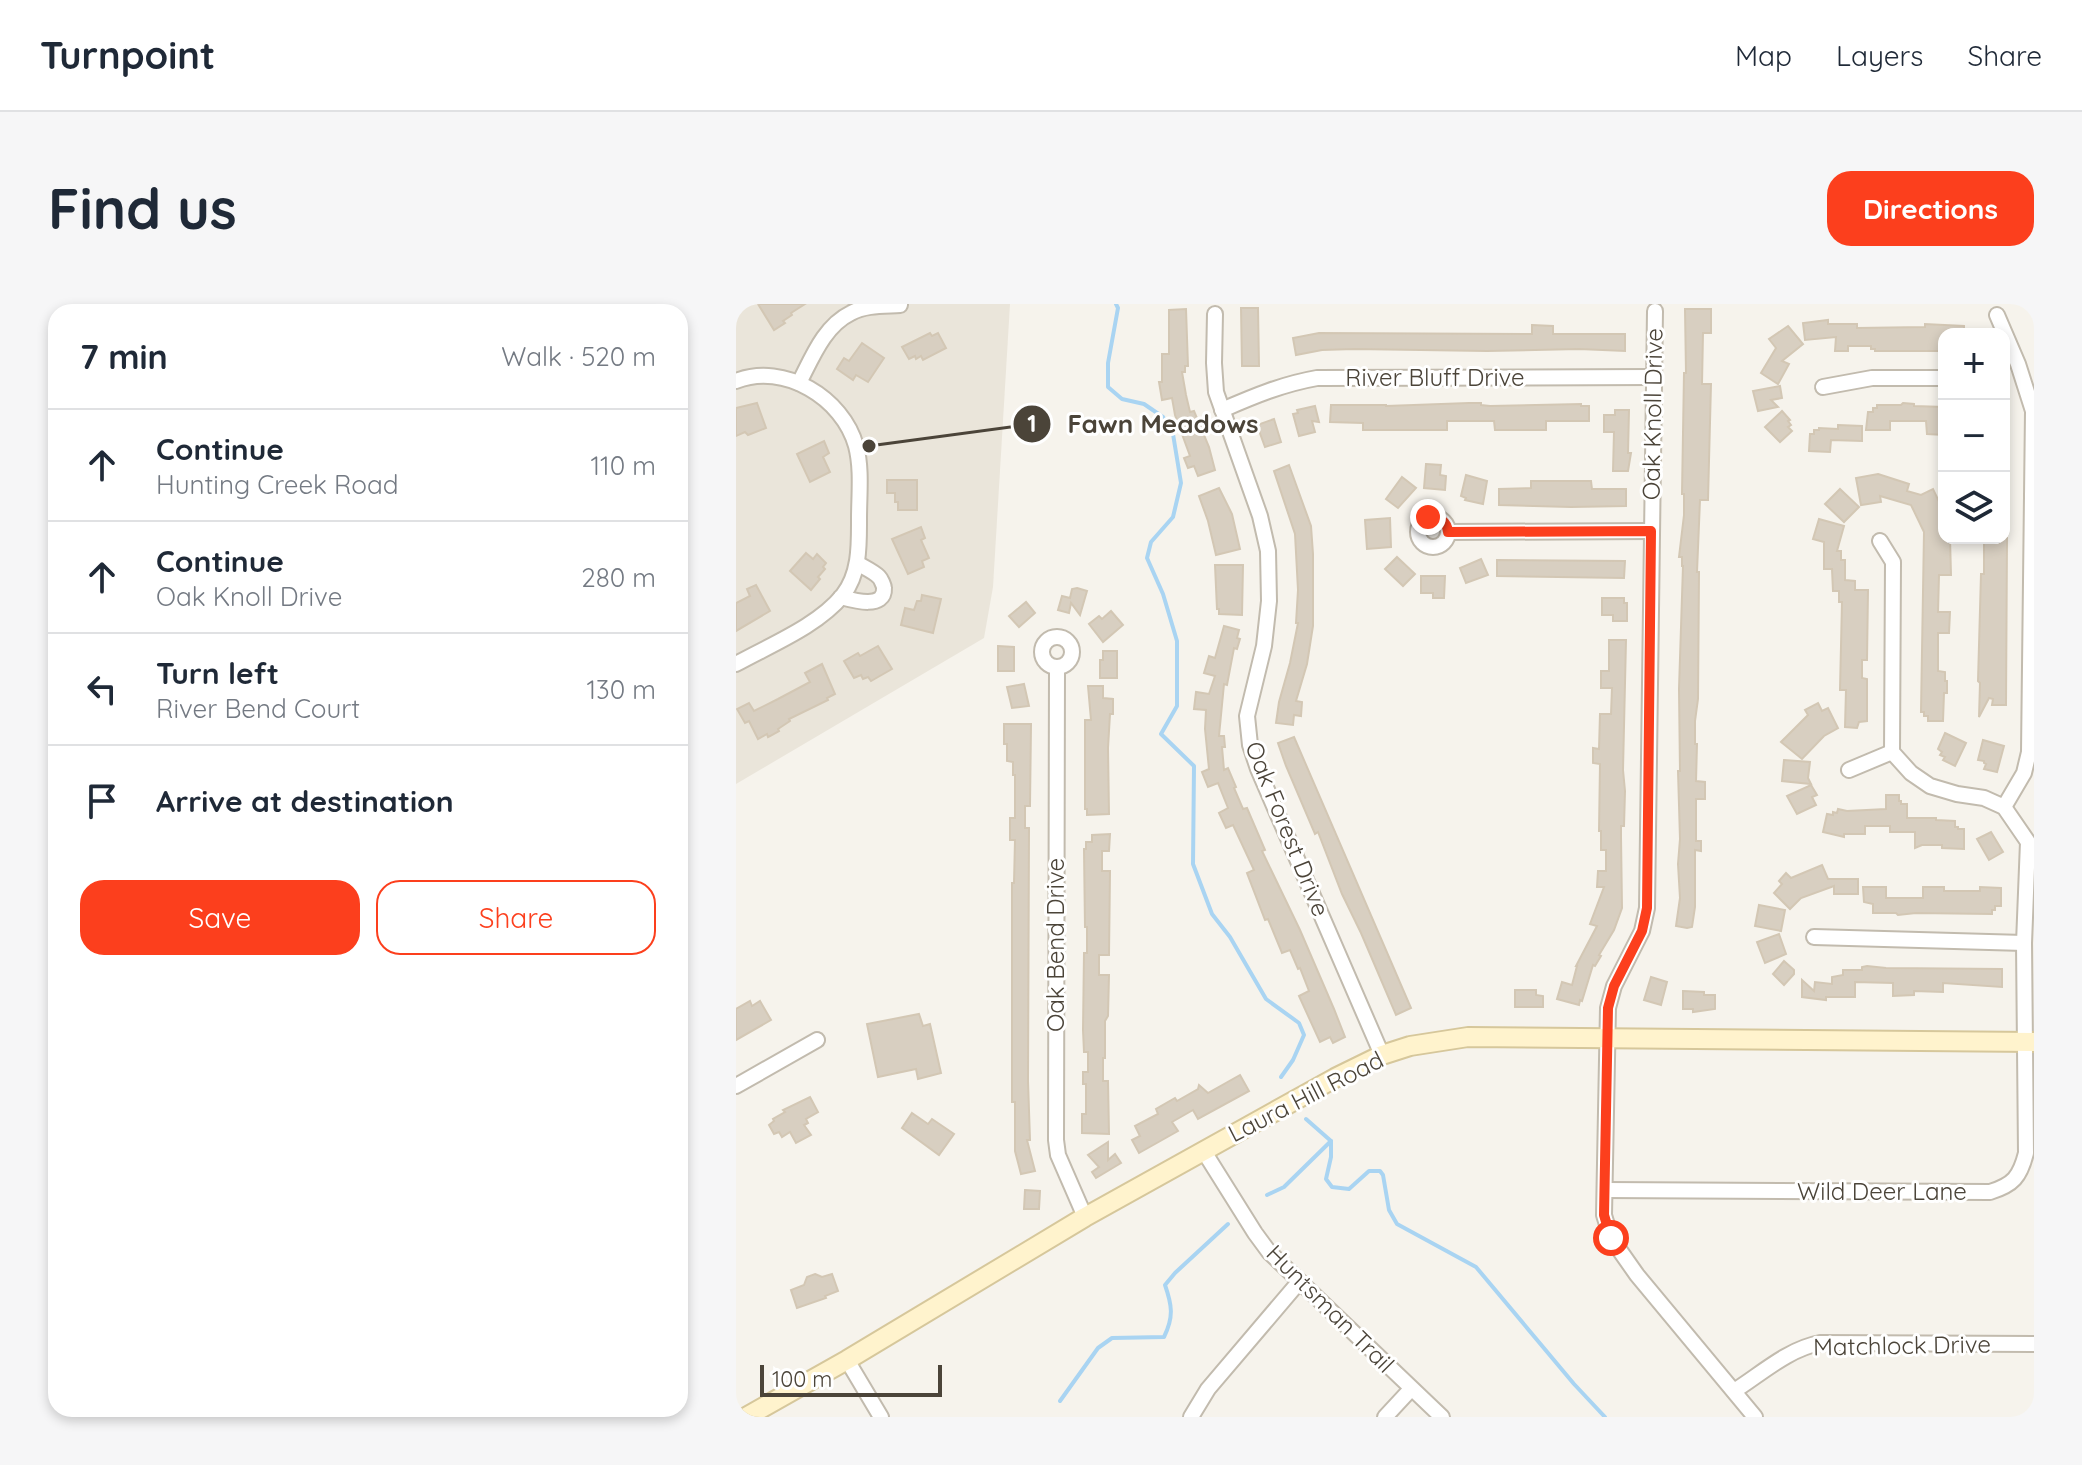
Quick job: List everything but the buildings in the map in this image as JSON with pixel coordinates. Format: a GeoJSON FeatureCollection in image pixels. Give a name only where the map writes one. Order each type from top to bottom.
{"type":"FeatureCollection","features":[{"type":"Feature","properties":{"kind":"main road","name":"Laura Hill Road"},"geometry":{"type":"LineString","coordinates":[[746,1417],[1203,1150],[1335,1078],[1382,1055],[1410,1046],[1468,1037],[2030,1042]]}},
{"type":"Feature","properties":{"kind":"street"},"geometry":{"type":"LineString","coordinates":[[799,383],[823,338],[839,321],[852,312],[868,307],[900,305]]}},
{"type":"Feature","properties":{"kind":"street","name":"Oak Knoll Drive"},"geometry":{"type":"LineString","coordinates":[[1655,311],[1647,908],[1637,941],[1614,986],[1608,1008],[1604,1215],[1611,1238],[1637,1275],[1755,1417]]}},
{"type":"Feature","properties":{"kind":"street","name":"Oak Forest Drive"},"geometry":{"type":"LineString","coordinates":[[1215,314],[1216,392],[1260,516],[1268,551],[1269,601],[1264,646],[1247,716],[1250,745],[1382,1055]]}},
{"type":"Feature","properties":{"kind":"street"},"geometry":{"type":"LineString","coordinates":[[1997,315],[2011,367],[2033,411],[2029,752],[2024,773],[2004,807]]}},
{"type":"Feature","properties":{"kind":"street"},"geometry":{"type":"LineString","coordinates":[[736,381],[745,377],[772,375],[814,390],[845,421],[856,443],[860,466],[859,554],[854,575],[841,597],[817,619],[736,664]]}},
{"type":"Feature","properties":{"kind":"street","name":"River Bluff Drive"},"geometry":{"type":"LineString","coordinates":[[1222,410],[1269,389],[1317,378],[1653,377]]}},
{"type":"Feature","properties":{"kind":"street"},"geometry":{"type":"LineString","coordinates":[[1823,387],[1872,378],[1938,378]]}},
{"type":"Feature","properties":{"kind":"street"},"geometry":{"type":"LineString","coordinates":[[1448,532],[1651,531]]}},
{"type":"Feature","properties":{"kind":"street"},"geometry":{"type":"LineString","coordinates":[[1880,541],[1893,562],[1892,752],[1911,773],[1930,786],[1984,798],[2004,807],[2028,842],[2024,943],[2030,1042]]}},
{"type":"Feature","properties":{"kind":"street"},"geometry":{"type":"LineString","coordinates":[[841,597],[869,602],[883,595],[884,586],[879,576],[857,563]]}},
{"type":"Feature","properties":{"kind":"street","name":"Oak Bend Drive"},"geometry":{"type":"LineString","coordinates":[[1057,667],[1056,1140],[1058,1155],[1085,1217]]}},
{"type":"Feature","properties":{"kind":"street"},"geometry":{"type":"LineString","coordinates":[[1849,770],[1892,752]]}},
{"type":"Feature","properties":{"kind":"street"},"geometry":{"type":"LineString","coordinates":[[1814,937],[2024,943]]}},
{"type":"Feature","properties":{"kind":"street"},"geometry":{"type":"LineString","coordinates":[[736,1086],[817,1040]]}},
{"type":"Feature","properties":{"kind":"street","name":"Wild Deer Lane"},"geometry":{"type":"LineString","coordinates":[[1605,1190],[1990,1192],[2007,1187],[2017,1177],[2026,1153],[2030,1042]]}},
{"type":"Feature","properties":{"kind":"street","name":"Huntsman Trail"},"geometry":{"type":"LineString","coordinates":[[1203,1150],[1269,1252],[1442,1417]]}},
{"type":"Feature","properties":{"kind":"street"},"geometry":{"type":"LineString","coordinates":[[1191,1417],[1208,1389],[1299,1282]]}},
{"type":"Feature","properties":{"kind":"street","name":"Matchlock Drive"},"geometry":{"type":"LineString","coordinates":[[1734,1391],[1791,1353],[1820,1343],[2034,1344]]}},
{"type":"Feature","properties":{"kind":"street"},"geometry":{"type":"LineString","coordinates":[[847,1360],[881,1417]]}},
{"type":"Feature","properties":{"kind":"street"},"geometry":{"type":"LineString","coordinates":[[1385,1417],[1411,1389]]}},
{"type":"Feature","properties":{"kind":"shaded area"},"geometry":{"type":"Polygon","coordinates":[[[736,304],[1010,304],[993,587],[984,638],[736,784],[736,304]]]}},
{"type":"Feature","properties":{"kind":"waterway"},"geometry":{"type":"LineString","coordinates":[[1116,304],[1108,387],[1122,399],[1144,404],[1163,417],[1173,434],[1181,483],[1173,517],[1151,542],[1147,558],[1163,594],[1177,641],[1177,706],[1161,734],[1194,766],[1193,864],[1212,914],[1230,937],[1266,999],[1299,1023],[1304,1035],[1281,1077]]}},
{"type":"Feature","properties":{"kind":"waterway"},"geometry":{"type":"LineString","coordinates":[[1306,1119],[1331,1141],[1326,1179],[1332,1187],[1349,1189],[1369,1171],[1380,1171],[1389,1210],[1397,1224],[1476,1267],[1605,1417]]}},
{"type":"Feature","properties":{"kind":"waterway"},"geometry":{"type":"LineString","coordinates":[[1267,1195],[1284,1187],[1331,1141]]}},
{"type":"Feature","properties":{"kind":"waterway"},"geometry":{"type":"LineString","coordinates":[[1060,1401],[1098,1348],[1112,1338],[1164,1337],[1171,1311],[1165,1285],[1228,1224]]}},
{"type":"Feature","properties":{"kind":"place","name":"Fawn Meadows"},"geometry":{"type":"Point","coordinates":[869,446]}},
{"type":"Feature","properties":{"kind":"route"},"geometry":{"type":"LineString","coordinates":[[1428,517],[1443,520],[1448,532],[1651,531],[1647,908],[1642,931],[1614,986],[1608,1008],[1604,1215],[1611,1238]]}}]}
